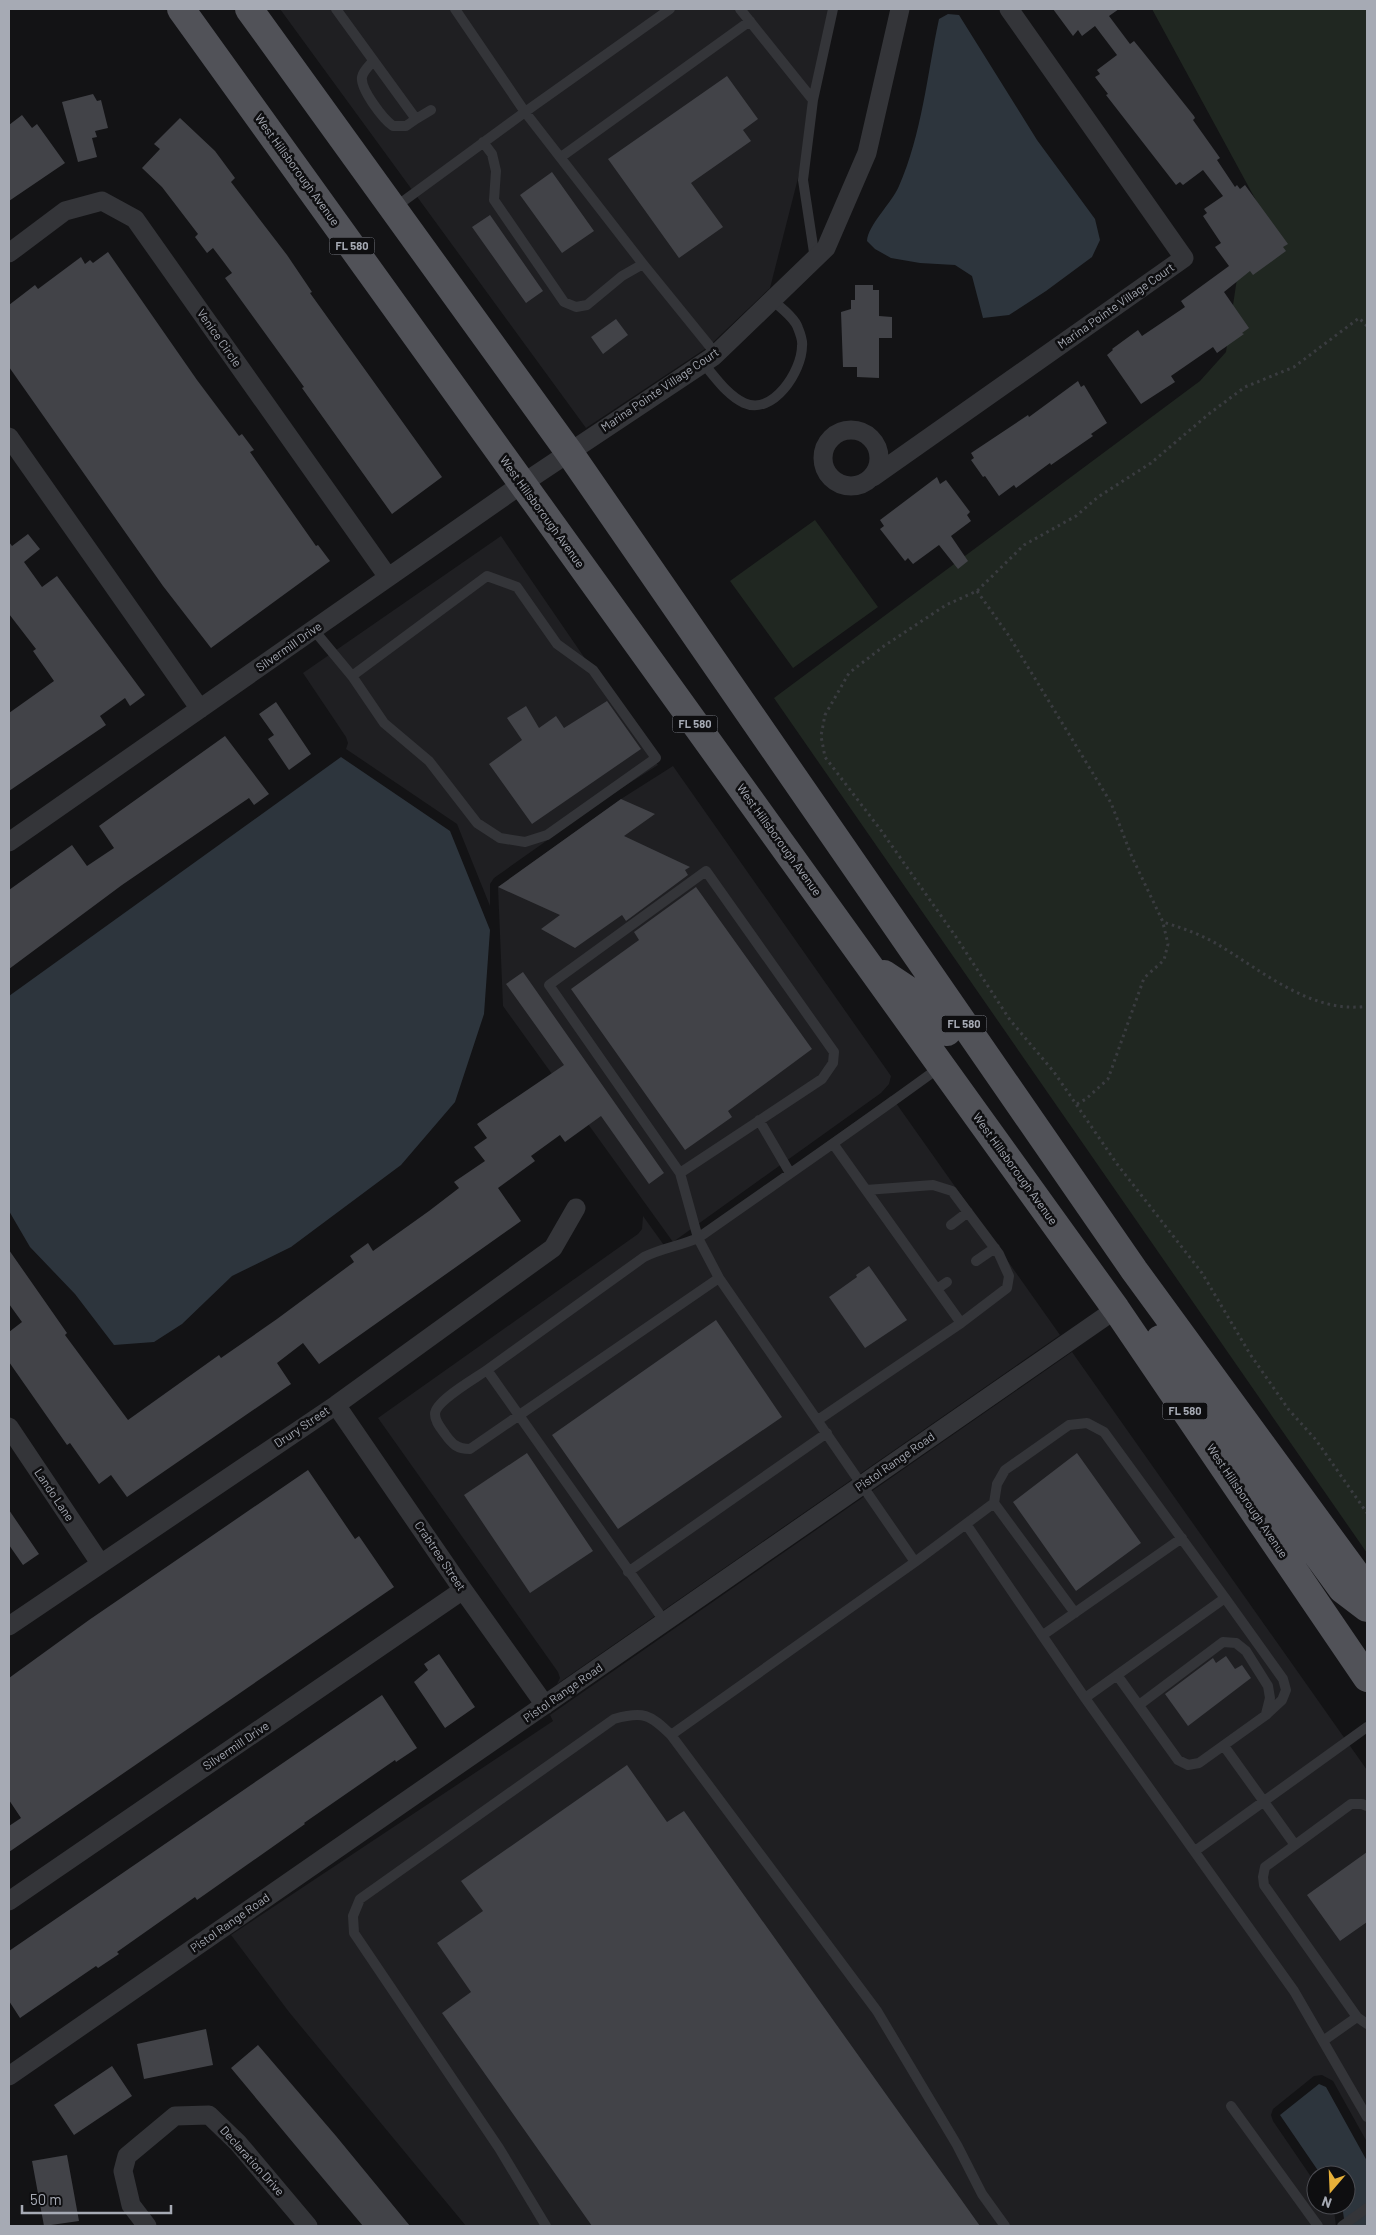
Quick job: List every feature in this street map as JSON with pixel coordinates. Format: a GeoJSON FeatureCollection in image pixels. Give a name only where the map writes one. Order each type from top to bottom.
{"type":"FeatureCollection","features":[{"type":"Feature","properties":{"kind":"main road","name":"West Hillsborough Avenue"},"geometry":{"type":"LineString","coordinates":[[182,9],[1116,1309],[1367,1678]]}},
{"type":"Feature","properties":{"kind":"main road","name":"FL 580"},"geometry":{"type":"LineString","coordinates":[[249,9],[569,452],[1134,1270],[1367,1589]]}},
{"type":"Feature","properties":{"kind":"main road"},"geometry":{"type":"LineString","coordinates":[[868,963],[926,1002],[1114,1270],[1125,1277],[1134,1270]]}},
{"type":"Feature","properties":{"kind":"main road"},"geometry":{"type":"LineString","coordinates":[[1116,1309],[1157,1333],[1342,1589],[1367,1608]]}},
{"type":"Feature","properties":{"kind":"street","name":"Marina Pointe Village Court"},"geometry":{"type":"LineString","coordinates":[[569,452],[710,358],[826,248],[867,153],[900,9]]}},
{"type":"Feature","properties":{"kind":"street","name":"Marina Pointe Village Court"},"geometry":{"type":"LineString","coordinates":[[873,477],[1184,258],[1009,9]]}},
{"type":"Feature","properties":{"kind":"street","name":"Venice Circle"},"geometry":{"type":"LineString","coordinates":[[9,253],[64,211],[102,201],[135,219],[388,577]]}},
{"type":"Feature","properties":{"kind":"street"},"geometry":{"type":"LineString","coordinates":[[9,437],[200,709]]}},
{"type":"Feature","properties":{"kind":"street","name":"Silvermill Drive"},"geometry":{"type":"LineString","coordinates":[[9,842],[569,452]]}},
{"type":"Feature","properties":{"kind":"street","name":"Drury Street"},"geometry":{"type":"LineString","coordinates":[[9,1626],[336,1404],[553,1248],[576,1208]]}},
{"type":"Feature","properties":{"kind":"street","name":"Pistol Range Road"},"geometry":{"type":"LineString","coordinates":[[9,2076],[1116,1309]]}},
{"type":"Feature","properties":{"kind":"street","name":"Crabtree Street"},"geometry":{"type":"LineString","coordinates":[[336,1404],[463,1590],[545,1705]]}},
{"type":"Feature","properties":{"kind":"street","name":"Lando Lane"},"geometry":{"type":"LineString","coordinates":[[9,1427],[100,1563]]}},
{"type":"Feature","properties":{"kind":"street","name":"Silvermill Drive"},"geometry":{"type":"LineString","coordinates":[[9,1901],[463,1590]]}},
{"type":"Feature","properties":{"kind":"street","name":"Declaration Drive"},"geometry":{"type":"LineString","coordinates":[[147,2226],[132,2205],[123,2171],[127,2156],[176,2116],[209,2114],[238,2143],[308,2226]]}},
{"type":"Feature","properties":{"kind":"lane"},"geometry":{"type":"LineString","coordinates":[[336,9],[416,120]]}},
{"type":"Feature","properties":{"kind":"lane"},"geometry":{"type":"LineString","coordinates":[[455,9],[525,112],[643,264],[710,358],[730,394],[746,404],[759,404],[775,398],[789,383],[800,362],[803,345],[798,326],[772,300]]}},
{"type":"Feature","properties":{"kind":"lane"},"geometry":{"type":"LineString","coordinates":[[393,209],[483,142],[670,9]]}},
{"type":"Feature","properties":{"kind":"lane"},"geometry":{"type":"LineString","coordinates":[[740,9],[814,100]]}},
{"type":"Feature","properties":{"kind":"lane"},"geometry":{"type":"LineString","coordinates":[[815,259],[803,180],[814,100],[834,9]]}},
{"type":"Feature","properties":{"kind":"lane"},"geometry":{"type":"LineString","coordinates":[[560,157],[750,20]]}},
{"type":"Feature","properties":{"kind":"lane"},"geometry":{"type":"LineString","coordinates":[[373,61],[364,72],[362,78],[366,93],[393,126],[406,126],[431,110]]}},
{"type":"Feature","properties":{"kind":"lane"},"geometry":{"type":"LineString","coordinates":[[483,142],[492,154],[496,171],[494,200],[564,302],[576,307],[587,305],[622,276],[643,264]]}},
{"type":"Feature","properties":{"kind":"lane"},"geometry":{"type":"LineString","coordinates":[[313,629],[352,676],[384,724],[429,761],[477,823],[500,838],[525,842],[548,835],[656,758],[593,670],[556,644],[517,587],[487,576],[352,676]]}},
{"type":"Feature","properties":{"kind":"lane"},"geometry":{"type":"LineString","coordinates":[[680,1173],[822,1079],[833,1063],[834,1052],[706,871],[549,985],[680,1173],[698,1238],[718,1278],[827,1433],[914,1562]]}},
{"type":"Feature","properties":{"kind":"lane"},"geometry":{"type":"LineString","coordinates":[[718,1278],[470,1449],[461,1449],[452,1444],[437,1423],[435,1413],[439,1403],[644,1257],[660,1249],[678,1246],[698,1238],[790,1173],[834,1145],[942,1066]]}},
{"type":"Feature","properties":{"kind":"lane"},"geometry":{"type":"LineString","coordinates":[[759,1120],[790,1173]]}},
{"type":"Feature","properties":{"kind":"lane"},"geometry":{"type":"LineString","coordinates":[[834,1145],[961,1323]]}},
{"type":"Feature","properties":{"kind":"lane"},"geometry":{"type":"LineString","coordinates":[[818,1420],[961,1323],[1007,1288],[1009,1276],[995,1248],[952,1191],[933,1185],[866,1190]]}},
{"type":"Feature","properties":{"kind":"lane"},"geometry":{"type":"LineString","coordinates":[[951,1225],[968,1212]]}},
{"type":"Feature","properties":{"kind":"lane"},"geometry":{"type":"LineString","coordinates":[[912,1254],[921,1247]]}},
{"type":"Feature","properties":{"kind":"lane"},"geometry":{"type":"LineString","coordinates":[[976,1261],[995,1248]]}},
{"type":"Feature","properties":{"kind":"lane"},"geometry":{"type":"LineString","coordinates":[[937,1289],[947,1282]]}},
{"type":"Feature","properties":{"kind":"lane"},"geometry":{"type":"LineString","coordinates":[[487,1370],[628,1572],[666,1622]]}},
{"type":"Feature","properties":{"kind":"lane"},"geometry":{"type":"LineString","coordinates":[[671,1735],[994,1503],[997,1484],[1005,1470],[1069,1425],[1087,1423],[1104,1432],[1283,1679],[1286,1690],[1282,1700],[1266,1715],[1199,1763],[1188,1765],[1178,1760],[1117,1675]]}},
{"type":"Feature","properties":{"kind":"lane"},"geometry":{"type":"LineString","coordinates":[[628,1572],[827,1433]]}},
{"type":"Feature","properties":{"kind":"lane"},"geometry":{"type":"LineString","coordinates":[[994,1503],[1075,1613]]}},
{"type":"Feature","properties":{"kind":"lane"},"geometry":{"type":"LineString","coordinates":[[966,1524],[1085,1698],[1294,1991],[1367,2117]]}},
{"type":"Feature","properties":{"kind":"lane"},"geometry":{"type":"LineString","coordinates":[[1043,1635],[1182,1538]]}},
{"type":"Feature","properties":{"kind":"lane"},"geometry":{"type":"LineString","coordinates":[[1085,1698],[1225,1598]]}},
{"type":"Feature","properties":{"kind":"lane"},"geometry":{"type":"LineString","coordinates":[[1138,1705],[1223,1642],[1236,1643],[1246,1651],[1268,1686],[1270,1698],[1266,1715]]}},
{"type":"Feature","properties":{"kind":"lane"},"geometry":{"type":"LineString","coordinates":[[546,2226],[499,2148],[354,1933],[353,1916],[360,1899],[614,1718],[635,1713],[655,1719],[671,1735],[877,2011],[957,2145],[982,2194],[1005,2226]]}},
{"type":"Feature","properties":{"kind":"lane"},"geometry":{"type":"LineString","coordinates":[[1195,1852],[1367,1727]]}},
{"type":"Feature","properties":{"kind":"lane"},"geometry":{"type":"LineString","coordinates":[[1224,1746],[1295,1845]]}},
{"type":"Feature","properties":{"kind":"lane"},"geometry":{"type":"LineString","coordinates":[[1367,1806],[1352,1804],[1265,1867],[1262,1876],[1264,1885],[1357,2017],[1367,2024]]}},
{"type":"Feature","properties":{"kind":"lane"},"geometry":{"type":"LineString","coordinates":[[1323,2041],[1357,2017]]}},
{"type":"Feature","properties":{"kind":"lane"},"geometry":{"type":"LineString","coordinates":[[1231,2106],[1318,2226]]}},
{"type":"Feature","properties":{"kind":"lane"},"geometry":{"type":"LineString","coordinates":[[1342,2226],[1367,2208]]}},
{"type":"Feature","properties":{"kind":"path"},"geometry":{"type":"LineString","coordinates":[[1367,326],[1359,318],[1294,367],[1245,387],[1210,413],[1151,463],[1098,497],[1076,516],[1024,545],[977,591],[946,604],[884,646],[849,673],[825,715],[821,736],[825,757],[880,829],[956,937],[1010,1020],[1077,1104],[1117,1164],[1202,1273],[1245,1346],[1283,1402],[1316,1440],[1367,1513]]}},
{"type":"Feature","properties":{"kind":"path"},"geometry":{"type":"LineString","coordinates":[[977,591],[1009,636],[1111,803],[1132,857],[1163,922],[1168,944],[1164,960],[1144,978],[1108,1079],[1086,1099],[1077,1104]]}},
{"type":"Feature","properties":{"kind":"path"},"geometry":{"type":"LineString","coordinates":[[1163,922],[1191,931],[1217,944],[1243,962],[1294,990],[1329,1004],[1352,1009],[1367,1006]]}},
{"type":"Feature","properties":{"kind":"shaded area"},"geometry":{"type":"Polygon","coordinates":[[[280,9],[829,9],[808,139],[770,288],[708,347],[586,428],[280,9]]]}},
{"type":"Feature","properties":{"kind":"shaded area"},"geometry":{"type":"Polygon","coordinates":[[[1152,9],[1367,9],[1367,1553],[774,698],[1200,381],[1226,352],[1239,265],[1277,239],[1152,9]]]}},
{"type":"Feature","properties":{"kind":"shaded area"},"geometry":{"type":"Polygon","coordinates":[[[948,14],[959,15],[1037,140],[1095,219],[1100,240],[1092,257],[1046,291],[1009,315],[983,318],[972,276],[955,265],[920,263],[891,258],[875,249],[867,241],[871,228],[895,193],[907,166],[919,125],[939,19],[948,14]]]}},
{"type":"Feature","properties":{"kind":"shaded area"},"geometry":{"type":"Polygon","coordinates":[[[815,520],[878,607],[793,668],[730,581],[815,520]]]}},
{"type":"Feature","properties":{"kind":"shaded area"},"geometry":{"type":"Polygon","coordinates":[[[501,536],[658,765],[617,791],[494,878],[490,884],[490,906],[457,824],[346,749],[348,743],[346,737],[303,673],[501,536]]]}},
{"type":"Feature","properties":{"kind":"shaded area"},"geometry":{"type":"Polygon","coordinates":[[[341,757],[450,831],[490,930],[484,1014],[455,1102],[401,1165],[291,1247],[232,1276],[182,1324],[154,1342],[114,1345],[75,1294],[30,1247],[9,1211],[9,996],[341,757]]]}},
{"type":"Feature","properties":{"kind":"shaded area"},"geometry":{"type":"Polygon","coordinates":[[[673,766],[891,1076],[889,1084],[881,1093],[673,1242],[503,1006],[498,887],[621,799],[673,766]]]}},
{"type":"Feature","properties":{"kind":"shaded area"},"geometry":{"type":"Polygon","coordinates":[[[891,1096],[1060,1335],[557,1684],[560,1678],[558,1672],[378,1418],[638,1234],[642,1229],[643,1216],[666,1248],[675,1251],[891,1096]]]}},
{"type":"Feature","properties":{"kind":"shaded area"},"geometry":{"type":"Polygon","coordinates":[[[1072,1352],[1367,1770],[1367,2142],[1333,2081],[1322,2075],[1314,2076],[1273,2109],[1271,2115],[1273,2121],[1306,2169],[1306,2215],[1335,2215],[1336,2226],[466,2226],[289,2012],[231,1935],[553,1721],[550,1715],[1072,1352]]]}},
{"type":"Feature","properties":{"kind":"shaded area"},"geometry":{"type":"Polygon","coordinates":[[[1319,2084],[1326,2087],[1367,2161],[1367,2226],[1345,2226],[1343,2215],[1356,2215],[1356,2165],[1314,2165],[1280,2115],[1319,2084]]]}},
{"type":"Feature","properties":{"kind":"building"},"geometry":{"type":"Polygon","coordinates":[[[1053,9],[1119,9],[1109,16],[1130,44],[1134,41],[1194,116],[1193,120],[1220,158],[1217,160],[1235,187],[1237,185],[1240,189],[1245,185],[1288,244],[1283,247],[1286,251],[1253,275],[1250,271],[1224,292],[1249,328],[1242,333],[1244,334],[1217,353],[1213,347],[1171,376],[1175,382],[1141,404],[1107,355],[1112,349],[1138,330],[1142,336],[1185,307],[1181,301],[1229,266],[1215,247],[1221,243],[1203,216],[1207,213],[1204,209],[1223,196],[1203,170],[1183,185],[1180,182],[1176,185],[1106,95],[1108,94],[1095,77],[1100,74],[1097,70],[1117,55],[1095,26],[1082,36],[1078,30],[1073,36],[1053,9]]]}},
{"type":"Feature","properties":{"kind":"building"},"geometry":{"type":"Polygon","coordinates":[[[727,76],[758,119],[743,130],[751,141],[691,183],[723,227],[679,258],[608,159],[727,76]]]}},
{"type":"Feature","properties":{"kind":"building"},"geometry":{"type":"Polygon","coordinates":[[[93,94],[97,101],[101,100],[108,128],[95,131],[97,137],[92,138],[97,157],[78,162],[62,102],[93,94]]]}},
{"type":"Feature","properties":{"kind":"building"},"geometry":{"type":"Polygon","coordinates":[[[22,115],[32,128],[37,124],[65,163],[9,201],[9,125],[22,115]]]}},
{"type":"Feature","properties":{"kind":"building"},"geometry":{"type":"Polygon","coordinates":[[[180,118],[215,151],[235,178],[231,182],[287,255],[312,292],[310,293],[442,477],[392,514],[302,388],[304,387],[225,278],[232,273],[213,248],[207,253],[195,237],[198,234],[162,187],[142,168],[160,149],[154,144],[180,118]]]}},
{"type":"Feature","properties":{"kind":"building"},"geometry":{"type":"Polygon","coordinates":[[[552,172],[594,231],[562,253],[520,195],[552,172]]]}},
{"type":"Feature","properties":{"kind":"building"},"geometry":{"type":"Polygon","coordinates":[[[490,215],[543,291],[526,303],[472,227],[490,215]]]}},
{"type":"Feature","properties":{"kind":"building"},"geometry":{"type":"Polygon","coordinates":[[[108,252],[197,380],[239,436],[242,434],[254,450],[250,452],[316,546],[318,545],[330,561],[211,648],[163,586],[9,367],[9,305],[35,285],[38,289],[81,257],[85,264],[90,260],[93,263],[108,252]]]}},
{"type":"Feature","properties":{"kind":"building"},"geometry":{"type":"Polygon","coordinates":[[[855,285],[873,285],[873,290],[879,290],[879,316],[892,317],[892,338],[879,338],[879,378],[857,377],[857,367],[843,367],[841,312],[851,309],[851,300],[855,300],[855,285]]]}},
{"type":"Feature","properties":{"kind":"building"},"geometry":{"type":"Polygon","coordinates":[[[616,319],[628,335],[603,354],[591,337],[616,319]]]}},
{"type":"Feature","properties":{"kind":"building"},"geometry":{"type":"Polygon","coordinates":[[[1078,381],[1081,387],[1084,385],[1107,423],[1091,434],[1093,436],[1051,465],[1050,463],[1016,488],[1014,485],[999,496],[971,460],[974,458],[971,453],[1028,415],[1029,417],[1078,381]]]}},
{"type":"Feature","properties":{"kind":"building"},"geometry":{"type":"Polygon","coordinates":[[[937,477],[940,484],[946,480],[970,512],[967,515],[971,521],[951,536],[968,561],[958,569],[939,545],[913,564],[908,558],[905,561],[880,529],[884,526],[880,520],[937,477]]]}},
{"type":"Feature","properties":{"kind":"building"},"geometry":{"type":"Polygon","coordinates":[[[28,534],[40,549],[24,562],[42,587],[57,576],[145,695],[130,706],[125,698],[100,716],[106,725],[9,791],[9,713],[54,681],[33,651],[36,649],[9,614],[9,542],[12,546],[28,534]]]}},
{"type":"Feature","properties":{"kind":"building"},"geometry":{"type":"Polygon","coordinates":[[[607,701],[641,749],[532,824],[489,764],[522,740],[507,718],[526,706],[539,728],[556,716],[564,728],[607,701]]]}},
{"type":"Feature","properties":{"kind":"building"},"geometry":{"type":"Polygon","coordinates":[[[276,702],[311,754],[289,770],[268,739],[274,735],[259,714],[276,702]]]}},
{"type":"Feature","properties":{"kind":"building"},"geometry":{"type":"Polygon","coordinates":[[[225,736],[269,794],[254,805],[249,798],[122,885],[9,969],[9,890],[72,845],[87,866],[114,848],[99,826],[225,736]]]}},
{"type":"Feature","properties":{"kind":"building"},"geometry":{"type":"Polygon","coordinates":[[[621,799],[655,814],[624,836],[690,867],[685,870],[688,875],[626,921],[622,915],[575,948],[541,929],[560,915],[498,887],[621,799]]]}},
{"type":"Feature","properties":{"kind":"building"},"geometry":{"type":"Polygon","coordinates":[[[696,887],[812,1049],[728,1111],[732,1117],[685,1150],[571,989],[639,940],[634,932],[696,887]]]}},
{"type":"Feature","properties":{"kind":"building"},"geometry":{"type":"Polygon","coordinates":[[[523,972],[664,1173],[649,1184],[601,1116],[565,1142],[560,1135],[531,1156],[535,1161],[498,1188],[521,1221],[319,1364],[303,1343],[277,1363],[291,1384],[127,1497],[111,1475],[99,1484],[70,1443],[67,1445],[9,1362],[9,1332],[22,1322],[9,1304],[9,1250],[67,1333],[65,1335],[128,1420],[219,1355],[221,1358],[277,1319],[354,1262],[350,1256],[368,1243],[373,1251],[429,1211],[459,1188],[454,1182],[485,1161],[474,1147],[487,1138],[477,1124],[564,1065],[506,984],[523,972]]]}},
{"type":"Feature","properties":{"kind":"building"},"geometry":{"type":"Polygon","coordinates":[[[869,1266],[907,1320],[865,1348],[829,1297],[869,1266]]]}},
{"type":"Feature","properties":{"kind":"building"},"geometry":{"type":"Polygon","coordinates":[[[716,1320],[782,1417],[618,1529],[552,1435],[716,1320]]]}},
{"type":"Feature","properties":{"kind":"building"},"geometry":{"type":"Polygon","coordinates":[[[527,1453],[593,1551],[530,1593],[464,1495],[527,1453]]]}},
{"type":"Feature","properties":{"kind":"building"},"geometry":{"type":"Polygon","coordinates":[[[1077,1453],[1141,1543],[1076,1591],[1013,1502],[1077,1453]]]}},
{"type":"Feature","properties":{"kind":"building"},"geometry":{"type":"Polygon","coordinates":[[[308,1470],[355,1539],[359,1536],[394,1587],[9,1852],[9,1826],[21,1818],[9,1800],[9,1678],[89,1620],[308,1470]]]}},
{"type":"Feature","properties":{"kind":"building"},"geometry":{"type":"Polygon","coordinates":[[[9,1510],[39,1554],[23,1565],[9,1545],[9,1510]]]}},
{"type":"Feature","properties":{"kind":"building"},"geometry":{"type":"Polygon","coordinates":[[[439,1654],[475,1707],[445,1728],[414,1682],[428,1670],[424,1664],[439,1654]]]}},
{"type":"Feature","properties":{"kind":"building"},"geometry":{"type":"Polygon","coordinates":[[[1226,1656],[1235,1669],[1242,1665],[1251,1678],[1188,1726],[1165,1694],[1213,1658],[1216,1663],[1226,1656]]]}},
{"type":"Feature","properties":{"kind":"building"},"geometry":{"type":"Polygon","coordinates":[[[382,1695],[417,1748],[396,1762],[395,1760],[197,1900],[195,1897],[117,1952],[119,1954],[98,1968],[96,1966],[20,2018],[9,2001],[9,1951],[382,1695]]]}},
{"type":"Feature","properties":{"kind":"building"},"geometry":{"type":"Polygon","coordinates":[[[627,1765],[667,1822],[684,1811],[980,2226],[592,2226],[442,2013],[471,1992],[437,1943],[483,1911],[461,1881],[627,1765]]]}},
{"type":"Feature","properties":{"kind":"building"},"geometry":{"type":"Polygon","coordinates":[[[1367,1852],[1367,1922],[1340,1941],[1307,1895],[1367,1852]]]}},
{"type":"Feature","properties":{"kind":"building"},"geometry":{"type":"Polygon","coordinates":[[[206,2029],[213,2065],[144,2079],[137,2044],[206,2029]]]}},
{"type":"Feature","properties":{"kind":"building"},"geometry":{"type":"Polygon","coordinates":[[[258,2045],[410,2226],[363,2226],[231,2068],[258,2045]]]}},
{"type":"Feature","properties":{"kind":"building"},"geometry":{"type":"Polygon","coordinates":[[[112,2066],[132,2096],[74,2135],[54,2105],[112,2066]]]}},
{"type":"Feature","properties":{"kind":"building"},"geometry":{"type":"Polygon","coordinates":[[[67,2155],[79,2221],[44,2226],[32,2161],[67,2155]]]}}]}
